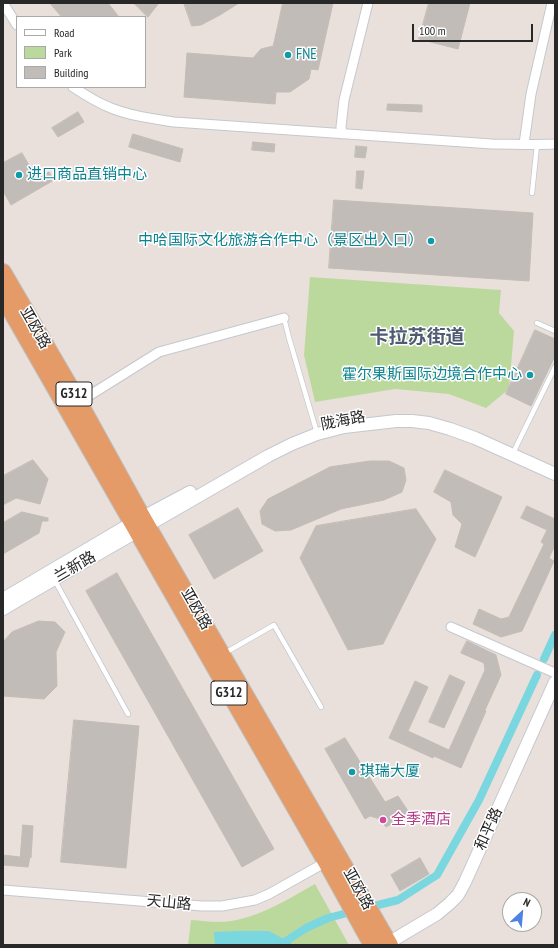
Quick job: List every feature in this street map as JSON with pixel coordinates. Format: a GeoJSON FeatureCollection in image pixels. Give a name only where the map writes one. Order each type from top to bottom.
{"type":"FeatureCollection","features":[{"type":"Feature","properties":{"kind":"highway","name":"亚欧路"},"geometry":{"type":"LineString","coordinates":[[3,272],[79,402],[140,525],[222,655],[373,937],[388,944]]}},
{"type":"Feature","properties":{"kind":"highway","name":"亚欧路"},"geometry":{"type":"LineString","coordinates":[[3,297],[140,525],[332,858]]}},
{"type":"Feature","properties":{"kind":"street"},"geometry":{"type":"LineString","coordinates":[[3,3],[16,23]]}},
{"type":"Feature","properties":{"kind":"street"},"geometry":{"type":"LineString","coordinates":[[342,134],[344,100],[368,3]]}},
{"type":"Feature","properties":{"kind":"street"},"geometry":{"type":"LineString","coordinates":[[524,144],[531,94],[552,3]]}},
{"type":"Feature","properties":{"kind":"street"},"geometry":{"type":"LineString","coordinates":[[75,88],[111,108],[132,115],[174,122],[492,144],[555,144]]}},
{"type":"Feature","properties":{"kind":"street"},"geometry":{"type":"LineString","coordinates":[[79,402],[159,352],[284,318]]}},
{"type":"Feature","properties":{"kind":"street","name":"陇海路"},"geometry":{"type":"LineString","coordinates":[[140,525],[316,430],[362,417],[397,414],[428,416],[455,422],[555,467]]}},
{"type":"Feature","properties":{"kind":"street","name":"陇海路"},"geometry":{"type":"LineString","coordinates":[[316,430],[396,421],[429,423],[475,438],[555,474]]}},
{"type":"Feature","properties":{"kind":"street","name":"兰新路"},"geometry":{"type":"LineString","coordinates":[[3,598],[52,575],[140,525]]}},
{"type":"Feature","properties":{"kind":"street","name":"兰新路"},"geometry":{"type":"LineString","coordinates":[[3,609],[52,575]]}},
{"type":"Feature","properties":{"kind":"street"},"geometry":{"type":"LineString","coordinates":[[451,627],[555,673]]}},
{"type":"Feature","properties":{"kind":"street","name":"和平路"},"geometry":{"type":"LineString","coordinates":[[388,944],[437,914],[458,895],[555,682]]}},
{"type":"Feature","properties":{"kind":"street","name":"天山路"},"geometry":{"type":"LineString","coordinates":[[3,890],[202,906],[222,906],[255,900],[269,894],[332,858]]}},
{"type":"Feature","properties":{"kind":"lane"},"geometry":{"type":"LineString","coordinates":[[532,193],[537,145]]}},
{"type":"Feature","properties":{"kind":"lane"},"geometry":{"type":"LineString","coordinates":[[284,318],[316,430]]}},
{"type":"Feature","properties":{"kind":"lane"},"geometry":{"type":"LineString","coordinates":[[537,323],[555,331]]}},
{"type":"Feature","properties":{"kind":"lane"},"geometry":{"type":"LineString","coordinates":[[515,449],[555,367]]}},
{"type":"Feature","properties":{"kind":"lane"},"geometry":{"type":"LineString","coordinates":[[52,575],[128,714]]}},
{"type":"Feature","properties":{"kind":"lane"},"geometry":{"type":"LineString","coordinates":[[222,655],[274,624],[321,707]]}},
{"type":"Feature","properties":{"kind":"green space"},"geometry":{"type":"Polygon","coordinates":[[[310,277],[501,290],[499,313],[514,331],[509,389],[486,408],[449,394],[395,389],[315,402],[304,355],[310,277]]]}},
{"type":"Feature","properties":{"kind":"green space"},"geometry":{"type":"Polygon","coordinates":[[[315,884],[349,945],[188,945],[191,920],[221,922],[242,919],[285,901],[315,884]]]}},
{"type":"Feature","properties":{"kind":"water"},"geometry":{"type":"Polygon","coordinates":[[[269,931],[292,945],[215,945],[214,932],[269,931]]]}},
{"type":"Feature","properties":{"kind":"building"},"geometry":{"type":"Polygon","coordinates":[[[50,3],[108,3],[118,16],[61,16],[50,3]]]}},
{"type":"Feature","properties":{"kind":"building"},"geometry":{"type":"Polygon","coordinates":[[[134,3],[159,3],[148,17],[134,3]]]}},
{"type":"Feature","properties":{"kind":"building"},"geometry":{"type":"Polygon","coordinates":[[[184,3],[239,3],[201,25],[192,26],[184,3]]]}},
{"type":"Feature","properties":{"kind":"building","name":"FNE"},"geometry":{"type":"Polygon","coordinates":[[[283,3],[333,3],[318,70],[311,69],[309,79],[290,92],[276,92],[275,104],[184,97],[187,53],[253,58],[261,49],[273,46],[283,3]]]}},
{"type":"Feature","properties":{"kind":"building"},"geometry":{"type":"Polygon","coordinates":[[[429,3],[470,3],[458,49],[419,39],[429,3]]]}},
{"type":"Feature","properties":{"kind":"building"},"geometry":{"type":"Polygon","coordinates":[[[388,104],[422,105],[422,112],[387,110],[388,104]]]}},
{"type":"Feature","properties":{"kind":"building"},"geometry":{"type":"Polygon","coordinates":[[[78,112],[84,122],[58,137],[52,128],[78,112]]]}},
{"type":"Feature","properties":{"kind":"building"},"geometry":{"type":"Polygon","coordinates":[[[133,134],[183,149],[180,162],[129,147],[133,134]]]}},
{"type":"Feature","properties":{"kind":"building"},"geometry":{"type":"Polygon","coordinates":[[[253,142],[275,144],[274,152],[252,150],[253,142]]]}},
{"type":"Feature","properties":{"kind":"building"},"geometry":{"type":"Polygon","coordinates":[[[356,146],[367,147],[365,158],[355,157],[356,146]]]}},
{"type":"Feature","properties":{"kind":"building","name":"进口商品直销中心"},"geometry":{"type":"Polygon","coordinates":[[[22,153],[37,179],[49,172],[54,180],[11,205],[3,191],[3,163],[22,153]]]}},
{"type":"Feature","properties":{"kind":"building"},"geometry":{"type":"Polygon","coordinates":[[[357,171],[364,171],[362,189],[356,188],[357,171]]]}},
{"type":"Feature","properties":{"kind":"building","name":"中哈国际文化旅游合作中心（景区出入口）"},"geometry":{"type":"Polygon","coordinates":[[[334,200],[533,213],[529,281],[329,268],[334,200]]]}},
{"type":"Feature","properties":{"kind":"building","name":"霍尔果斯国际边境合作中心"},"geometry":{"type":"Polygon","coordinates":[[[535,330],[555,339],[555,356],[531,406],[506,394],[535,330]]]}},
{"type":"Feature","properties":{"kind":"building"},"geometry":{"type":"Polygon","coordinates":[[[33,460],[48,479],[40,504],[16,498],[3,505],[3,476],[33,460]]]}},
{"type":"Feature","properties":{"kind":"building"},"geometry":{"type":"Polygon","coordinates":[[[370,461],[389,461],[404,468],[406,480],[402,492],[384,500],[341,509],[291,530],[275,531],[262,524],[260,511],[268,499],[330,467],[370,461]]]}},
{"type":"Feature","properties":{"kind":"building"},"geometry":{"type":"Polygon","coordinates":[[[445,470],[502,497],[475,557],[455,547],[462,524],[453,515],[451,502],[434,492],[445,470]]]}},
{"type":"Feature","properties":{"kind":"building"},"geometry":{"type":"Polygon","coordinates":[[[527,506],[555,519],[555,545],[549,558],[554,561],[522,631],[501,637],[473,624],[479,609],[501,619],[509,617],[544,544],[541,542],[547,530],[521,518],[527,506]]]}},
{"type":"Feature","properties":{"kind":"building"},"geometry":{"type":"Polygon","coordinates":[[[238,508],[263,551],[214,579],[189,535],[238,508]]]}},
{"type":"Feature","properties":{"kind":"building"},"geometry":{"type":"Polygon","coordinates":[[[416,509],[436,539],[383,644],[348,650],[300,558],[316,526],[416,509]]]}},
{"type":"Feature","properties":{"kind":"building"},"geometry":{"type":"Polygon","coordinates":[[[22,512],[48,518],[48,521],[42,521],[39,533],[3,554],[3,523],[22,512]]]}},
{"type":"Feature","properties":{"kind":"building"},"geometry":{"type":"Polygon","coordinates":[[[117,573],[274,849],[242,867],[86,591],[117,573]]]}},
{"type":"Feature","properties":{"kind":"building"},"geometry":{"type":"Polygon","coordinates":[[[39,621],[55,622],[65,632],[56,652],[57,686],[44,699],[3,696],[3,642],[12,632],[39,621]]]}},
{"type":"Feature","properties":{"kind":"building"},"geometry":{"type":"Polygon","coordinates":[[[467,641],[496,655],[501,675],[461,768],[434,756],[433,758],[389,738],[415,681],[428,687],[408,731],[449,750],[485,670],[484,663],[461,653],[467,641]]]}},
{"type":"Feature","properties":{"kind":"building"},"geometry":{"type":"Polygon","coordinates":[[[450,675],[465,682],[444,728],[429,722],[450,675]]]}},
{"type":"Feature","properties":{"kind":"building"},"geometry":{"type":"Polygon","coordinates":[[[74,720],[139,726],[126,868],[61,862],[74,720]]]}},
{"type":"Feature","properties":{"kind":"building","name":"琪瑞大厦"},"geometry":{"type":"Polygon","coordinates":[[[345,738],[385,802],[398,796],[410,814],[386,827],[380,819],[370,816],[365,819],[325,749],[345,738]]]}},
{"type":"Feature","properties":{"kind":"building"},"geometry":{"type":"Polygon","coordinates":[[[23,825],[33,826],[31,858],[30,857],[28,867],[3,865],[3,855],[20,857],[23,825]]]}},
{"type":"Feature","properties":{"kind":"building"},"geometry":{"type":"Polygon","coordinates":[[[420,858],[429,874],[400,891],[391,875],[420,858]]]}},
{"type":"Feature","properties":{"kind":"waterway"},"geometry":{"type":"LineString","coordinates":[[544,659],[555,635]]}},
{"type":"Feature","properties":{"kind":"waterway"},"geometry":{"type":"LineString","coordinates":[[366,908],[398,900],[437,875],[479,800],[537,675]]}},
{"type":"Feature","properties":{"kind":"waterway"},"geometry":{"type":"LineString","coordinates":[[280,945],[306,928],[328,918],[355,911]]}},
{"type":"Feature","properties":{"kind":"place","name":"FNE"},"geometry":{"type":"Point","coordinates":[288,55]}},
{"type":"Feature","properties":{"kind":"place","name":"进口商品直销中心"},"geometry":{"type":"Point","coordinates":[19,175]}},
{"type":"Feature","properties":{"kind":"place","name":"中哈国际文化旅游合作中心（景区出入口）"},"geometry":{"type":"Point","coordinates":[431,241]}},
{"type":"Feature","properties":{"kind":"place","name":"霍尔果斯国际边境合作中心"},"geometry":{"type":"Point","coordinates":[530,375]}},
{"type":"Feature","properties":{"kind":"place","name":"琪瑞大厦"},"geometry":{"type":"Point","coordinates":[352,772]}},
{"type":"Feature","properties":{"kind":"place","name":"全季酒店"},"geometry":{"type":"Point","coordinates":[383,820]}},
{"type":"Feature","properties":{"kind":"district","name":"卡拉苏街道"},"geometry":{"type":"Point","coordinates":[417,338]}}]}
